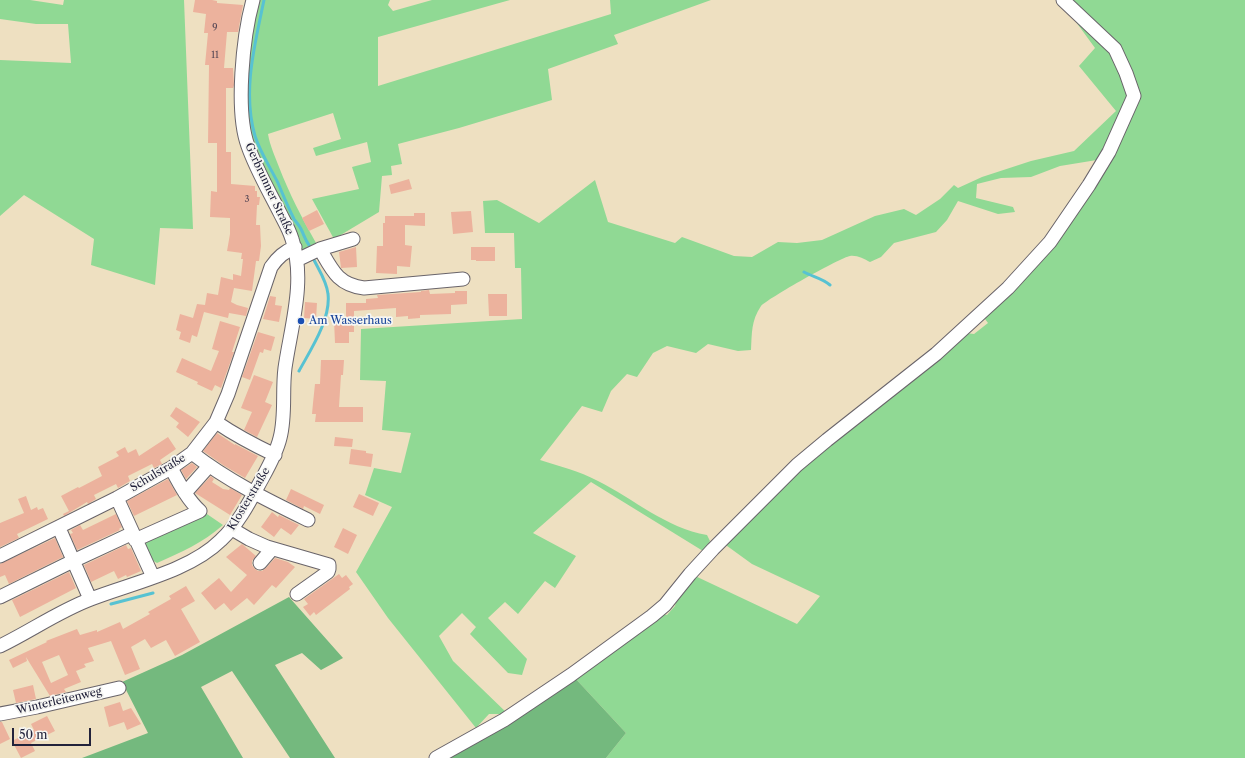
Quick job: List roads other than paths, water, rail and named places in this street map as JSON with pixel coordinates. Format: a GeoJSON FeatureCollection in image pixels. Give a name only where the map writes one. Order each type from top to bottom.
{"type":"FeatureCollection","features":[{"type":"Feature","properties":{"kind":"street","name":"Gerbrunner Straße"},"geometry":{"type":"LineString","coordinates":[[253,0],[244,46],[241,99],[242,122],[247,144],[289,230],[298,255]]}},
{"type":"Feature","properties":{"kind":"street"},"geometry":{"type":"LineString","coordinates":[[436,758],[504,720],[571,675],[652,616],[665,605],[713,549],[797,465],[903,381],[963,330],[1008,288],[1050,242],[1089,185],[1109,152],[1134,96],[1126,73],[1115,49],[1063,0]]}},
{"type":"Feature","properties":{"kind":"street"},"geometry":{"type":"LineString","coordinates":[[298,255],[353,239]]}},
{"type":"Feature","properties":{"kind":"street"},"geometry":{"type":"LineString","coordinates":[[319,250],[332,271],[341,281],[353,287],[364,288],[462,280]]}},
{"type":"Feature","properties":{"kind":"street","name":"Schulstraße"},"geometry":{"type":"LineString","coordinates":[[0,556],[118,498],[171,468],[192,453],[216,422],[228,394],[271,267],[277,258],[285,252],[298,255]]}},
{"type":"Feature","properties":{"kind":"street","name":"Klosterstraße"},"geometry":{"type":"LineString","coordinates":[[0,646],[61,612],[90,599],[153,577],[187,563],[205,553],[220,542],[232,529],[255,493],[275,455],[281,436],[284,382],[298,285],[298,255]]}},
{"type":"Feature","properties":{"kind":"street"},"geometry":{"type":"LineString","coordinates":[[216,422],[234,434],[275,455]]}},
{"type":"Feature","properties":{"kind":"street"},"geometry":{"type":"LineString","coordinates":[[192,453],[237,484],[308,520]]}},
{"type":"Feature","properties":{"kind":"street"},"geometry":{"type":"LineString","coordinates":[[185,493],[210,466]]}},
{"type":"Feature","properties":{"kind":"street"},"geometry":{"type":"LineString","coordinates":[[0,597],[73,561],[200,511],[185,493],[171,468]]}},
{"type":"Feature","properties":{"kind":"street"},"geometry":{"type":"LineString","coordinates":[[118,498],[153,577]]}},
{"type":"Feature","properties":{"kind":"street"},"geometry":{"type":"LineString","coordinates":[[59,528],[90,599]]}},
{"type":"Feature","properties":{"kind":"street"},"geometry":{"type":"LineString","coordinates":[[232,529],[250,539],[272,548],[328,565],[330,569],[328,572],[297,594]]}},
{"type":"Feature","properties":{"kind":"street"},"geometry":{"type":"LineString","coordinates":[[260,563],[272,548]]}},
{"type":"Feature","properties":{"kind":"street","name":"Winterleitenweg"},"geometry":{"type":"LineString","coordinates":[[0,714],[119,688]]}},
{"type":"Feature","properties":{"kind":"waterway"},"geometry":{"type":"LineString","coordinates":[[264,0],[251,68],[251,119],[255,136],[260,148],[294,219],[309,245]]}},
{"type":"Feature","properties":{"kind":"waterway"},"geometry":{"type":"LineString","coordinates":[[299,371],[319,334],[328,304],[326,285],[314,260]]}},
{"type":"Feature","properties":{"kind":"waterway"},"geometry":{"type":"LineString","coordinates":[[804,272],[830,285]]}},
{"type":"Feature","properties":{"kind":"waterway"},"geometry":{"type":"LineString","coordinates":[[111,604],[153,593]]}},
{"type":"Feature","properties":{"kind":"place","name":"Am Wasserhaus"},"geometry":{"type":"Point","coordinates":[301,321]}}]}
